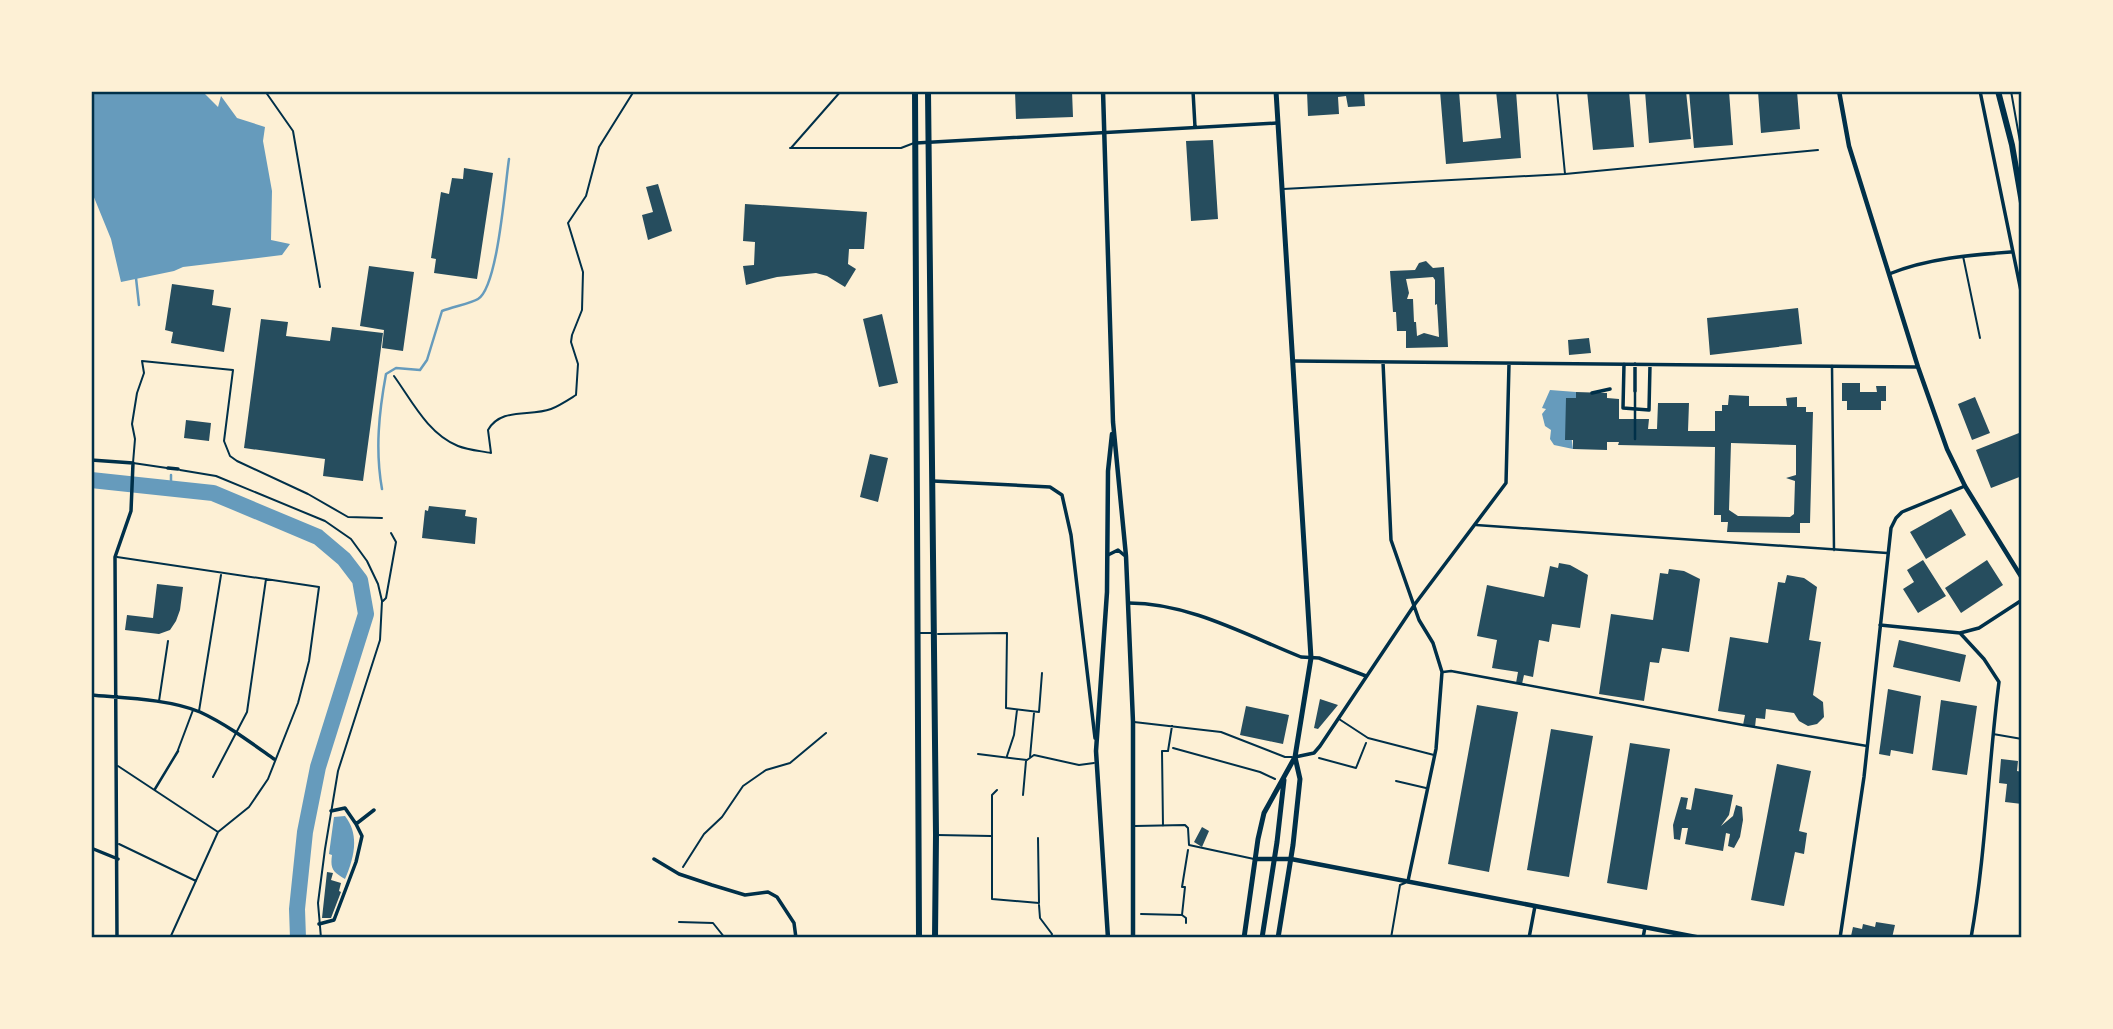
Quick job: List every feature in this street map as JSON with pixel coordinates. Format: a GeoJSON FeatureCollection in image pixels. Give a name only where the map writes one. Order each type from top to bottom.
{"type":"FeatureCollection","features":[{"type":"Feature","properties":{"kind":"main road"},"geometry":{"type":"LineString","coordinates":[[915,91],[919,938]]}},
{"type":"Feature","properties":{"kind":"main road"},"geometry":{"type":"LineString","coordinates":[[928,91],[935,938]]}},
{"type":"Feature","properties":{"kind":"main road"},"geometry":{"type":"LineString","coordinates":[[1244,938],[1264,813],[1295,757],[1311,657],[1276,91]]}},
{"type":"Feature","properties":{"kind":"main road"},"geometry":{"type":"LineString","coordinates":[[1999,91],[2022,201]]}},
{"type":"Feature","properties":{"kind":"main road"},"geometry":{"type":"LineString","coordinates":[[1278,938],[1300,779],[1295,757]]}},
{"type":"Feature","properties":{"kind":"main road"},"geometry":{"type":"LineString","coordinates":[[1262,938],[1284,777]]}},
{"type":"Feature","properties":{"kind":"street"},"geometry":{"type":"LineString","coordinates":[[1103,91],[1113,422],[1126,556],[1133,722],[1133,938]]}},
{"type":"Feature","properties":{"kind":"street"},"geometry":{"type":"LineString","coordinates":[[1193,91],[1195,128]]}},
{"type":"Feature","properties":{"kind":"street"},"geometry":{"type":"LineString","coordinates":[[1839,91],[1849,146],[1918,367],[1947,449],[1965,486],[2022,578]]}},
{"type":"Feature","properties":{"kind":"street"},"geometry":{"type":"LineString","coordinates":[[1980,91],[2022,296]]}},
{"type":"Feature","properties":{"kind":"street"},"geometry":{"type":"LineString","coordinates":[[916,143],[1278,122]]}},
{"type":"Feature","properties":{"kind":"street"},"geometry":{"type":"LineString","coordinates":[[1889,274],[1963,255],[2012,252]]}},
{"type":"Feature","properties":{"kind":"street"},"geometry":{"type":"LineString","coordinates":[[1293,361],[1918,367]]}},
{"type":"Feature","properties":{"kind":"street"},"geometry":{"type":"LineString","coordinates":[[1382,362],[1391,540],[1419,620],[1433,643],[1442,672],[1434,755],[1408,881]]}},
{"type":"Feature","properties":{"kind":"street"},"geometry":{"type":"LineString","coordinates":[[1295,757],[1314,753],[1415,604],[1506,483],[1510,363]]}},
{"type":"Feature","properties":{"kind":"street"},"geometry":{"type":"LineString","coordinates":[[1624,364],[1623,408],[1649,410],[1650,365]]}},
{"type":"Feature","properties":{"kind":"street"},"geometry":{"type":"LineString","coordinates":[[1634,365],[1635,439]]}},
{"type":"Feature","properties":{"kind":"street"},"geometry":{"type":"LineString","coordinates":[[1832,366],[1834,550]]}},
{"type":"Feature","properties":{"kind":"street"},"geometry":{"type":"LineString","coordinates":[[1592,393],[1610,389]]}},
{"type":"Feature","properties":{"kind":"street"},"geometry":{"type":"LineString","coordinates":[[1108,937],[1097,751],[1108,555],[1108,471],[1113,422]]}},
{"type":"Feature","properties":{"kind":"street"},"geometry":{"type":"LineString","coordinates":[[91,460],[133,463],[131,511],[115,557],[117,938]]}},
{"type":"Feature","properties":{"kind":"street"},"geometry":{"type":"LineString","coordinates":[[168,468],[178,469]]}},
{"type":"Feature","properties":{"kind":"street"},"geometry":{"type":"LineString","coordinates":[[931,481],[1050,487],[1062,495],[1071,535],[1097,751]]}},
{"type":"Feature","properties":{"kind":"street"},"geometry":{"type":"LineString","coordinates":[[1840,938],[1867,746],[1887,553],[1893,522],[1902,512],[1965,486]]}},
{"type":"Feature","properties":{"kind":"street"},"geometry":{"type":"LineString","coordinates":[[1476,525],[1887,553]]}},
{"type":"Feature","properties":{"kind":"street"},"geometry":{"type":"LineString","coordinates":[[1108,555],[1118,551],[1126,556]]}},
{"type":"Feature","properties":{"kind":"street"},"geometry":{"type":"LineString","coordinates":[[1880,625],[1960,633],[1979,628],[2022,600]]}},
{"type":"Feature","properties":{"kind":"street"},"geometry":{"type":"LineString","coordinates":[[1128,603],[1154,604],[1196,615],[1301,657],[1331,662],[1366,676]]}},
{"type":"Feature","properties":{"kind":"street"},"geometry":{"type":"LineString","coordinates":[[1960,633],[1984,659],[1999,682],[1992,733],[1987,817],[1971,938]]}},
{"type":"Feature","properties":{"kind":"street"},"geometry":{"type":"LineString","coordinates":[[1442,672],[1451,671],[1867,746]]}},
{"type":"Feature","properties":{"kind":"street"},"geometry":{"type":"LineString","coordinates":[[91,695],[159,702],[199,712],[274,758]]}},
{"type":"Feature","properties":{"kind":"street"},"geometry":{"type":"LineString","coordinates":[[155,789],[178,751]]}},
{"type":"Feature","properties":{"kind":"street"},"geometry":{"type":"LineString","coordinates":[[319,924],[334,920],[356,862],[362,836],[345,808],[331,810]]}},
{"type":"Feature","properties":{"kind":"street"},"geometry":{"type":"LineString","coordinates":[[356,824],[374,810]]}},
{"type":"Feature","properties":{"kind":"street"},"geometry":{"type":"LineString","coordinates":[[91,848],[118,859]]}},
{"type":"Feature","properties":{"kind":"street"},"geometry":{"type":"LineString","coordinates":[[654,859],[679,874],[746,895],[768,892],[777,897],[794,923],[796,938]]}},
{"type":"Feature","properties":{"kind":"street"},"geometry":{"type":"LineString","coordinates":[[1255,859],[1291,859],[1701,938]]}},
{"type":"Feature","properties":{"kind":"street"},"geometry":{"type":"LineString","coordinates":[[1529,938],[1535,906]]}},
{"type":"Feature","properties":{"kind":"street"},"geometry":{"type":"LineString","coordinates":[[1643,938],[1645,927]]}},
{"type":"Feature","properties":{"kind":"lane"},"geometry":{"type":"LineString","coordinates":[[841,91],[790,148],[901,148],[916,143]]}},
{"type":"Feature","properties":{"kind":"lane"},"geometry":{"type":"LineString","coordinates":[[1557,91],[1565,174]]}},
{"type":"Feature","properties":{"kind":"lane"},"geometry":{"type":"LineString","coordinates":[[1282,189],[1565,174],[1818,150]]}},
{"type":"Feature","properties":{"kind":"lane"},"geometry":{"type":"LineString","coordinates":[[1963,255],[1980,338]]}},
{"type":"Feature","properties":{"kind":"lane"},"geometry":{"type":"LineString","coordinates":[[168,468],[133,463],[135,439],[132,424],[137,393],[144,373],[142,361],[233,370],[224,441],[230,456],[348,517],[382,518]]}},
{"type":"Feature","properties":{"kind":"lane"},"geometry":{"type":"LineString","coordinates":[[178,469],[216,476],[325,521],[351,539],[367,561],[377,584],[382,601],[380,640],[338,771],[318,904],[321,938]]}},
{"type":"Feature","properties":{"kind":"lane"},"geometry":{"type":"LineString","coordinates":[[382,601],[386,598],[396,542],[391,533]]}},
{"type":"Feature","properties":{"kind":"lane"},"geometry":{"type":"LineString","coordinates":[[115,557],[319,587],[309,661],[298,702],[268,779],[249,807],[218,832],[170,938]]}},
{"type":"Feature","properties":{"kind":"lane"},"geometry":{"type":"LineString","coordinates":[[199,712],[221,572]]}},
{"type":"Feature","properties":{"kind":"lane"},"geometry":{"type":"LineString","coordinates":[[213,778],[247,712],[267,579]]}},
{"type":"Feature","properties":{"kind":"lane"},"geometry":{"type":"LineString","coordinates":[[918,632],[1007,633],[1006,708],[1039,712],[1042,673]]}},
{"type":"Feature","properties":{"kind":"lane"},"geometry":{"type":"LineString","coordinates":[[159,702],[167,642]]}},
{"type":"Feature","properties":{"kind":"lane"},"geometry":{"type":"LineString","coordinates":[[1007,757],[1014,735],[1017,709]]}},
{"type":"Feature","properties":{"kind":"lane"},"geometry":{"type":"LineString","coordinates":[[178,751],[193,710]]}},
{"type":"Feature","properties":{"kind":"lane"},"geometry":{"type":"LineString","coordinates":[[1023,795],[1034,712]]}},
{"type":"Feature","properties":{"kind":"lane"},"geometry":{"type":"LineString","coordinates":[[1338,719],[1368,738],[1434,755]]}},
{"type":"Feature","properties":{"kind":"lane"},"geometry":{"type":"LineString","coordinates":[[1133,722],[1222,733],[1285,757],[1295,757]]}},
{"type":"Feature","properties":{"kind":"lane"},"geometry":{"type":"LineString","coordinates":[[1163,827],[1162,751],[1168,751],[1172,725]]}},
{"type":"Feature","properties":{"kind":"lane"},"geometry":{"type":"LineString","coordinates":[[1992,733],[2022,738]]}},
{"type":"Feature","properties":{"kind":"lane"},"geometry":{"type":"LineString","coordinates":[[978,754],[1028,759],[1034,755],[1079,765],[1097,763]]}},
{"type":"Feature","properties":{"kind":"lane"},"geometry":{"type":"LineString","coordinates":[[117,765],[218,832]]}},
{"type":"Feature","properties":{"kind":"lane"},"geometry":{"type":"LineString","coordinates":[[1396,780],[1427,789]]}},
{"type":"Feature","properties":{"kind":"lane"},"geometry":{"type":"LineString","coordinates":[[997,790],[992,795],[992,899],[1039,903]]}},
{"type":"Feature","properties":{"kind":"lane"},"geometry":{"type":"LineString","coordinates":[[1135,826],[1185,825],[1188,828],[1189,845],[1255,859]]}},
{"type":"Feature","properties":{"kind":"lane"},"geometry":{"type":"LineString","coordinates":[[936,835],[991,836]]}},
{"type":"Feature","properties":{"kind":"lane"},"geometry":{"type":"LineString","coordinates":[[1038,838],[1040,918],[1052,934],[1051,938]]}},
{"type":"Feature","properties":{"kind":"lane"},"geometry":{"type":"LineString","coordinates":[[118,844],[197,881]]}},
{"type":"Feature","properties":{"kind":"lane"},"geometry":{"type":"LineString","coordinates":[[1391,938],[1401,885],[1408,881]]}},
{"type":"Feature","properties":{"kind":"lane"},"geometry":{"type":"LineString","coordinates":[[679,922],[713,923],[725,938]]}},
{"type":"Feature","properties":{"kind":"path"},"geometry":{"type":"LineString","coordinates":[[265,91],[293,131],[320,287]]}},
{"type":"Feature","properties":{"kind":"path"},"geometry":{"type":"LineString","coordinates":[[394,376],[426,421],[443,438],[458,446],[491,453],[488,430],[496,419],[550,410],[576,395],[578,364],[571,342],[582,310],[583,271],[568,223],[586,196],[599,147],[634,91]]}},
{"type":"Feature","properties":{"kind":"path"},"geometry":{"type":"LineString","coordinates":[[2011,91],[2022,153]]}},
{"type":"Feature","properties":{"kind":"path"},"geometry":{"type":"LineString","coordinates":[[679,874],[704,834],[722,817],[743,786],[766,770],[790,763],[826,733]]}},
{"type":"Feature","properties":{"kind":"path"},"geometry":{"type":"LineString","coordinates":[[1314,753],[1318,758],[1356,768],[1368,738]]}},
{"type":"Feature","properties":{"kind":"path"},"geometry":{"type":"LineString","coordinates":[[1169,747],[1261,772],[1277,780]]}},
{"type":"Feature","properties":{"kind":"path"},"geometry":{"type":"LineString","coordinates":[[1182,915],[1185,887],[1182,887],[1189,845]]}},
{"type":"Feature","properties":{"kind":"path"},"geometry":{"type":"LineString","coordinates":[[1141,914],[1182,915],[1186,918],[1186,923]]}},
{"type":"Feature","properties":{"kind":"water"},"geometry":{"type":"Polygon","coordinates":[[[91,91],[202,91],[218,107],[221,96],[237,118],[265,127],[263,141],[272,191],[271,240],[290,244],[282,255],[183,267],[121,282],[111,239],[91,190],[91,91]]]}},
{"type":"Feature","properties":{"kind":"water"},"geometry":{"type":"Polygon","coordinates":[[[1550,390],[1576,392],[1576,398],[1566,398],[1573,449],[1554,445],[1550,439],[1551,430],[1545,426],[1542,414],[1546,409],[1542,408],[1550,390]]]}},
{"type":"Feature","properties":{"kind":"water"},"geometry":{"type":"Polygon","coordinates":[[[345,816],[353,831],[354,847],[345,879],[333,870],[332,855],[329,854],[334,817],[345,816]]]}},
{"type":"Feature","properties":{"kind":"building"},"geometry":{"type":"Polygon","coordinates":[[[1015,91],[1072,91],[1073,117],[1016,119],[1015,91]]]}},
{"type":"Feature","properties":{"kind":"building"},"geometry":{"type":"Polygon","coordinates":[[[1307,91],[1364,91],[1365,106],[1348,107],[1346,96],[1338,97],[1339,114],[1308,116],[1307,91]]]}},
{"type":"Feature","properties":{"kind":"building"},"geometry":{"type":"Polygon","coordinates":[[[1440,91],[1459,91],[1463,142],[1501,138],[1496,91],[1516,91],[1521,158],[1446,164],[1440,91]]]}},
{"type":"Feature","properties":{"kind":"building"},"geometry":{"type":"Polygon","coordinates":[[[1587,91],[1629,91],[1634,147],[1593,150],[1587,91]]]}},
{"type":"Feature","properties":{"kind":"building"},"geometry":{"type":"Polygon","coordinates":[[[1645,91],[1686,91],[1691,139],[1649,143],[1645,91]]]}},
{"type":"Feature","properties":{"kind":"building"},"geometry":{"type":"Polygon","coordinates":[[[1689,91],[1729,91],[1733,145],[1694,148],[1689,91]]]}},
{"type":"Feature","properties":{"kind":"building"},"geometry":{"type":"Polygon","coordinates":[[[1758,91],[1797,91],[1800,129],[1761,133],[1758,91]]]}},
{"type":"Feature","properties":{"kind":"building"},"geometry":{"type":"Polygon","coordinates":[[[1213,140],[1218,219],[1191,221],[1186,141],[1213,140]]]}},
{"type":"Feature","properties":{"kind":"building"},"geometry":{"type":"Polygon","coordinates":[[[464,168],[493,173],[477,279],[434,273],[436,259],[431,258],[441,192],[449,194],[452,178],[463,179],[464,168]]]}},
{"type":"Feature","properties":{"kind":"building"},"geometry":{"type":"Polygon","coordinates":[[[658,184],[672,231],[648,240],[642,215],[653,212],[646,187],[658,184]]]}},
{"type":"Feature","properties":{"kind":"building"},"geometry":{"type":"Polygon","coordinates":[[[745,204],[867,212],[864,249],[849,249],[848,264],[856,269],[845,287],[816,273],[777,277],[746,285],[743,266],[754,265],[755,242],[743,241],[745,204]]]}},
{"type":"Feature","properties":{"kind":"building"},"geometry":{"type":"Polygon","coordinates":[[[1426,261],[1433,268],[1444,267],[1448,347],[1406,348],[1406,331],[1397,331],[1390,271],[1415,270],[1419,263],[1426,261]],[[1433,277],[1406,279],[1409,293],[1407,299],[1413,299],[1417,336],[1424,333],[1439,337],[1433,277]]]}},
{"type":"Feature","properties":{"kind":"building"},"geometry":{"type":"Polygon","coordinates":[[[369,266],[414,272],[403,351],[382,348],[384,330],[360,326],[369,266]]]}},
{"type":"Feature","properties":{"kind":"building"},"geometry":{"type":"Polygon","coordinates":[[[172,284],[214,290],[212,305],[231,308],[224,352],[171,343],[173,332],[165,330],[172,284]]]}},
{"type":"Feature","properties":{"kind":"building"},"geometry":{"type":"Polygon","coordinates":[[[1798,308],[1802,344],[1710,355],[1707,318],[1798,308]]]}},
{"type":"Feature","properties":{"kind":"building"},"geometry":{"type":"Polygon","coordinates":[[[882,314],[898,383],[879,387],[863,319],[882,314]]]}},
{"type":"Feature","properties":{"kind":"building"},"geometry":{"type":"Polygon","coordinates":[[[261,319],[288,322],[286,336],[330,341],[332,327],[383,333],[363,481],[323,476],[325,459],[244,448],[261,319]]]}},
{"type":"Feature","properties":{"kind":"building"},"geometry":{"type":"Polygon","coordinates":[[[1589,338],[1591,353],[1569,355],[1568,340],[1589,338]]]}},
{"type":"Feature","properties":{"kind":"building"},"geometry":{"type":"Polygon","coordinates":[[[1842,383],[1860,383],[1860,392],[1877,392],[1876,386],[1886,386],[1886,401],[1881,401],[1881,410],[1847,410],[1847,401],[1842,401],[1842,383]]]}},
{"type":"Feature","properties":{"kind":"building"},"geometry":{"type":"Polygon","coordinates":[[[1576,392],[1607,393],[1607,398],[1619,399],[1619,419],[1649,419],[1648,429],[1657,429],[1658,403],[1689,403],[1688,431],[1715,431],[1715,411],[1722,411],[1722,405],[1728,405],[1729,395],[1749,396],[1749,406],[1787,406],[1786,398],[1797,397],[1797,407],[1806,407],[1806,412],[1813,412],[1810,523],[1800,523],[1800,533],[1727,532],[1728,522],[1721,522],[1721,515],[1714,515],[1715,447],[1618,445],[1619,442],[1607,442],[1607,450],[1573,449],[1573,440],[1565,440],[1566,398],[1576,398],[1576,392]],[[1731,443],[1729,510],[1738,516],[1790,517],[1794,514],[1795,481],[1786,478],[1796,475],[1796,445],[1731,443]]]}},
{"type":"Feature","properties":{"kind":"building"},"geometry":{"type":"Polygon","coordinates":[[[1975,397],[1990,433],[1972,440],[1958,404],[1975,397]]]}},
{"type":"Feature","properties":{"kind":"building"},"geometry":{"type":"Polygon","coordinates":[[[186,420],[211,423],[209,441],[184,438],[186,420]]]}},
{"type":"Feature","properties":{"kind":"building"},"geometry":{"type":"Polygon","coordinates":[[[2019,433],[2022,440],[2022,476],[1991,488],[1976,450],[2019,433]]]}},
{"type":"Feature","properties":{"kind":"building"},"geometry":{"type":"Polygon","coordinates":[[[870,454],[888,458],[878,502],[860,497],[870,454]]]}},
{"type":"Feature","properties":{"kind":"building"},"geometry":{"type":"Polygon","coordinates":[[[429,506],[466,510],[465,516],[477,518],[475,544],[422,538],[425,510],[428,511],[429,506]]]}},
{"type":"Feature","properties":{"kind":"building"},"geometry":{"type":"Polygon","coordinates":[[[1951,509],[1966,535],[1926,559],[1910,532],[1951,509]]]}},
{"type":"Feature","properties":{"kind":"building"},"geometry":{"type":"Polygon","coordinates":[[[1923,560],[1946,596],[1918,613],[1903,589],[1914,582],[1907,570],[1923,560]]]}},
{"type":"Feature","properties":{"kind":"building"},"geometry":{"type":"Polygon","coordinates":[[[1987,560],[2003,585],[1961,613],[1945,588],[1987,560]]]}},
{"type":"Feature","properties":{"kind":"building"},"geometry":{"type":"Polygon","coordinates":[[[1559,563],[1570,565],[1588,575],[1580,628],[1552,624],[1549,642],[1539,640],[1533,677],[1524,675],[1522,684],[1516,683],[1518,672],[1492,668],[1497,640],[1477,636],[1487,585],[1544,597],[1550,566],[1558,568],[1559,563]]]}},
{"type":"Feature","properties":{"kind":"building"},"geometry":{"type":"Polygon","coordinates":[[[1669,569],[1684,571],[1700,579],[1689,652],[1662,648],[1659,663],[1650,662],[1644,701],[1599,694],[1611,614],[1653,620],[1660,573],[1668,574],[1669,569]]]}},
{"type":"Feature","properties":{"kind":"building"},"geometry":{"type":"Polygon","coordinates":[[[1787,575],[1804,578],[1817,587],[1809,640],[1821,642],[1813,695],[1823,702],[1824,717],[1817,724],[1808,726],[1799,721],[1794,713],[1766,709],[1765,719],[1756,718],[1755,727],[1743,725],[1745,715],[1718,711],[1730,637],[1768,643],[1778,582],[1785,583],[1787,575]]]}},
{"type":"Feature","properties":{"kind":"building"},"geometry":{"type":"Polygon","coordinates":[[[157,584],[183,587],[180,610],[170,630],[159,634],[125,630],[127,615],[153,618],[157,584]]]}},
{"type":"Feature","properties":{"kind":"building"},"geometry":{"type":"Polygon","coordinates":[[[1899,640],[1966,655],[1960,682],[1893,667],[1899,640]]]}},
{"type":"Feature","properties":{"kind":"building"},"geometry":{"type":"Polygon","coordinates":[[[1888,689],[1921,696],[1913,754],[1891,750],[1890,756],[1879,754],[1888,689]]]}},
{"type":"Feature","properties":{"kind":"building"},"geometry":{"type":"Polygon","coordinates":[[[1320,699],[1338,705],[1318,729],[1314,728],[1320,699]]]}},
{"type":"Feature","properties":{"kind":"building"},"geometry":{"type":"Polygon","coordinates":[[[1941,700],[1977,706],[1967,775],[1932,770],[1941,700]]]}},
{"type":"Feature","properties":{"kind":"building"},"geometry":{"type":"Polygon","coordinates":[[[1477,705],[1518,712],[1489,872],[1448,864],[1477,705]]]}},
{"type":"Feature","properties":{"kind":"building"},"geometry":{"type":"Polygon","coordinates":[[[1246,706],[1289,715],[1283,744],[1240,735],[1246,706]]]}},
{"type":"Feature","properties":{"kind":"building"},"geometry":{"type":"Polygon","coordinates":[[[1551,729],[1593,736],[1569,877],[1527,870],[1551,729]]]}},
{"type":"Feature","properties":{"kind":"building"},"geometry":{"type":"Polygon","coordinates":[[[1630,743],[1670,749],[1647,890],[1607,883],[1630,743]]]}},
{"type":"Feature","properties":{"kind":"building"},"geometry":{"type":"Polygon","coordinates":[[[2001,759],[2018,761],[2017,771],[2022,772],[2022,804],[2005,802],[2007,784],[1999,783],[2001,759]]]}},
{"type":"Feature","properties":{"kind":"building"},"geometry":{"type":"Polygon","coordinates":[[[1777,764],[1811,771],[1799,831],[1807,833],[1804,854],[1795,852],[1784,906],[1751,900],[1777,764]]]}},
{"type":"Feature","properties":{"kind":"building"},"geometry":{"type":"Polygon","coordinates":[[[1695,788],[1733,795],[1729,815],[1721,826],[1733,816],[1736,805],[1742,807],[1740,837],[1734,848],[1728,846],[1730,834],[1726,833],[1723,851],[1685,844],[1688,828],[1682,828],[1680,840],[1674,839],[1673,825],[1681,797],[1688,798],[1686,809],[1691,810],[1695,788]]]}},
{"type":"Feature","properties":{"kind":"building"},"geometry":{"type":"Polygon","coordinates":[[[1202,827],[1209,831],[1202,847],[1194,842],[1202,827]]]}},
{"type":"Feature","properties":{"kind":"building"},"geometry":{"type":"Polygon","coordinates":[[[327,872],[333,873],[331,880],[341,883],[341,892],[331,918],[322,918],[327,872]]]}},
{"type":"Feature","properties":{"kind":"building"},"geometry":{"type":"Polygon","coordinates":[[[1876,922],[1895,925],[1892,938],[1851,936],[1853,927],[1862,929],[1863,924],[1875,927],[1876,922]]]}},
{"type":"Feature","properties":{"kind":"waterway"},"geometry":{"type":"LineString","coordinates":[[382,489],[379,431],[386,374],[396,368],[420,370],[427,360],[442,311],[478,299],[485,291],[496,256],[509,159]]}},
{"type":"Feature","properties":{"kind":"waterway"},"geometry":{"type":"LineString","coordinates":[[136,278],[139,305]]}},
{"type":"Feature","properties":{"kind":"waterway"},"geometry":{"type":"LineString","coordinates":[[171,475],[171,488]]}},
{"type":"Feature","properties":{"kind":"waterway"},"geometry":{"type":"LineString","coordinates":[[91,480],[213,493],[318,537],[344,559],[360,580],[366,614],[318,767],[305,832],[297,909],[298,938]]}}]}
